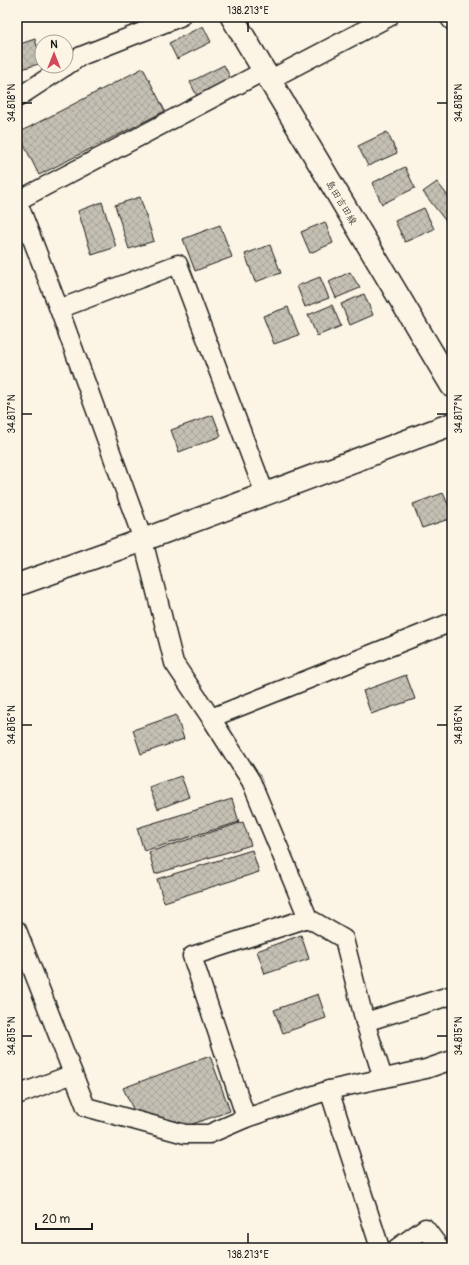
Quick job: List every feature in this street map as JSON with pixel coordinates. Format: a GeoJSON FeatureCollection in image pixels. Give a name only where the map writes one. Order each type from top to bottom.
{"type":"FeatureCollection","features":[{"type":"Feature","properties":{"kind":"street"},"geometry":{"type":"LineString","coordinates":[[74,61],[81,56],[180,17]]}},
{"type":"Feature","properties":{"kind":"street","name":"島田吉田線"},"geometry":{"type":"LineString","coordinates":[[232,17],[452,386]]}},
{"type":"Feature","properties":{"kind":"street"},"geometry":{"type":"LineString","coordinates":[[383,1078],[365,1022],[344,939],[308,918],[251,781],[174,663],[143,540],[59,309],[17,200],[388,17]]}},
{"type":"Feature","properties":{"kind":"street"},"geometry":{"type":"LineString","coordinates":[[449,17],[452,22]]}},
{"type":"Feature","properties":{"kind":"street"},"geometry":{"type":"LineString","coordinates":[[17,98],[54,74]]}},
{"type":"Feature","properties":{"kind":"street"},"geometry":{"type":"LineString","coordinates":[[59,309],[178,264],[265,494]]}},
{"type":"Feature","properties":{"kind":"street"},"geometry":{"type":"LineString","coordinates":[[17,585],[143,540],[452,424]]}},
{"type":"Feature","properties":{"kind":"street"},"geometry":{"type":"LineString","coordinates":[[211,718],[452,622]]}},
{"type":"Feature","properties":{"kind":"street"},"geometry":{"type":"LineString","coordinates":[[246,1118],[192,956],[308,918]]}},
{"type":"Feature","properties":{"kind":"street"},"geometry":{"type":"LineString","coordinates":[[17,930],[86,1108],[185,1134],[208,1134],[246,1118],[329,1090],[426,1069],[452,1060]]}},
{"type":"Feature","properties":{"kind":"street"},"geometry":{"type":"LineString","coordinates":[[365,1022],[452,995]]}},
{"type":"Feature","properties":{"kind":"street"},"geometry":{"type":"LineString","coordinates":[[17,1095],[73,1074]]}},
{"type":"Feature","properties":{"kind":"street"},"geometry":{"type":"LineString","coordinates":[[329,1090],[380,1248]]}},
{"type":"Feature","properties":{"kind":"street"},"geometry":{"type":"LineString","coordinates":[[398,1248],[425,1228],[440,1248]]}},
{"type":"Feature","properties":{"kind":"building"},"geometry":{"type":"Polygon","coordinates":[[[203,26],[211,42],[177,59],[169,43],[203,26]]]}},
{"type":"Feature","properties":{"kind":"building"},"geometry":{"type":"Polygon","coordinates":[[[34,39],[34,65],[18,70],[17,45],[34,39]]]}},
{"type":"Feature","properties":{"kind":"building"},"geometry":{"type":"Polygon","coordinates":[[[224,65],[232,81],[198,98],[190,82],[224,65]]]}},
{"type":"Feature","properties":{"kind":"building"},"geometry":{"type":"Polygon","coordinates":[[[143,68],[165,111],[39,175],[18,133],[143,68]]]}},
{"type":"Feature","properties":{"kind":"building"},"geometry":{"type":"Polygon","coordinates":[[[387,132],[397,153],[368,166],[358,146],[387,132]]]}},
{"type":"Feature","properties":{"kind":"building"},"geometry":{"type":"Polygon","coordinates":[[[405,167],[415,188],[382,204],[372,183],[405,167]]]}},
{"type":"Feature","properties":{"kind":"building"},"geometry":{"type":"Polygon","coordinates":[[[437,182],[452,201],[452,221],[448,224],[423,192],[437,182]]]}},
{"type":"Feature","properties":{"kind":"building"},"geometry":{"type":"Polygon","coordinates":[[[140,197],[154,241],[129,249],[115,205],[140,197]]]}},
{"type":"Feature","properties":{"kind":"building"},"geometry":{"type":"Polygon","coordinates":[[[102,202],[116,247],[92,255],[78,211],[102,202]]]}},
{"type":"Feature","properties":{"kind":"building"},"geometry":{"type":"Polygon","coordinates":[[[424,208],[434,229],[405,242],[395,221],[424,208]]]}},
{"type":"Feature","properties":{"kind":"building"},"geometry":{"type":"Polygon","coordinates":[[[325,222],[333,243],[310,253],[301,232],[325,222]]]}},
{"type":"Feature","properties":{"kind":"building"},"geometry":{"type":"Polygon","coordinates":[[[220,225],[232,257],[195,271],[183,239],[220,225]]]}},
{"type":"Feature","properties":{"kind":"building"},"geometry":{"type":"Polygon","coordinates":[[[270,245],[281,273],[255,282],[245,254],[270,245]]]}},
{"type":"Feature","properties":{"kind":"building"},"geometry":{"type":"Polygon","coordinates":[[[350,272],[360,288],[336,298],[329,282],[350,272]]]}},
{"type":"Feature","properties":{"kind":"building"},"geometry":{"type":"Polygon","coordinates":[[[320,277],[329,298],[305,307],[297,286],[320,277]]]}},
{"type":"Feature","properties":{"kind":"building"},"geometry":{"type":"Polygon","coordinates":[[[364,294],[373,315],[350,325],[341,304],[364,294]]]}},
{"type":"Feature","properties":{"kind":"building"},"geometry":{"type":"Polygon","coordinates":[[[332,305],[341,326],[317,336],[308,315],[332,305]]]}},
{"type":"Feature","properties":{"kind":"building"},"geometry":{"type":"Polygon","coordinates":[[[288,307],[299,335],[274,344],[263,316],[288,307]]]}},
{"type":"Feature","properties":{"kind":"building"},"geometry":{"type":"Polygon","coordinates":[[[213,415],[221,436],[179,452],[171,430],[213,415]]]}},
{"type":"Feature","properties":{"kind":"building"},"geometry":{"type":"Polygon","coordinates":[[[443,493],[452,513],[452,518],[422,528],[413,504],[443,493]]]}},
{"type":"Feature","properties":{"kind":"building"},"geometry":{"type":"Polygon","coordinates":[[[406,675],[415,699],[371,714],[363,691],[406,675]]]}},
{"type":"Feature","properties":{"kind":"building"},"geometry":{"type":"Polygon","coordinates":[[[176,715],[184,739],[141,754],[133,730],[176,715]]]}},
{"type":"Feature","properties":{"kind":"building"},"geometry":{"type":"Polygon","coordinates":[[[181,776],[189,797],[158,809],[149,787],[181,776]]]}},
{"type":"Feature","properties":{"kind":"building"},"geometry":{"type":"Polygon","coordinates":[[[232,799],[239,822],[144,851],[137,828],[232,799]]]}},
{"type":"Feature","properties":{"kind":"building"},"geometry":{"type":"Polygon","coordinates":[[[243,822],[251,845],[155,874],[149,852],[243,822]]]}},
{"type":"Feature","properties":{"kind":"building"},"geometry":{"type":"Polygon","coordinates":[[[252,850],[259,872],[164,902],[157,879],[252,850]]]}},
{"type":"Feature","properties":{"kind":"building"},"geometry":{"type":"Polygon","coordinates":[[[301,935],[309,959],[265,974],[257,951],[301,935]]]}},
{"type":"Feature","properties":{"kind":"building"},"geometry":{"type":"Polygon","coordinates":[[[318,994],[326,1018],[283,1033],[274,1010],[318,994]]]}},
{"type":"Feature","properties":{"kind":"building"},"geometry":{"type":"Polygon","coordinates":[[[210,1056],[230,1111],[184,1127],[134,1111],[123,1088],[210,1056]]]}}]}
